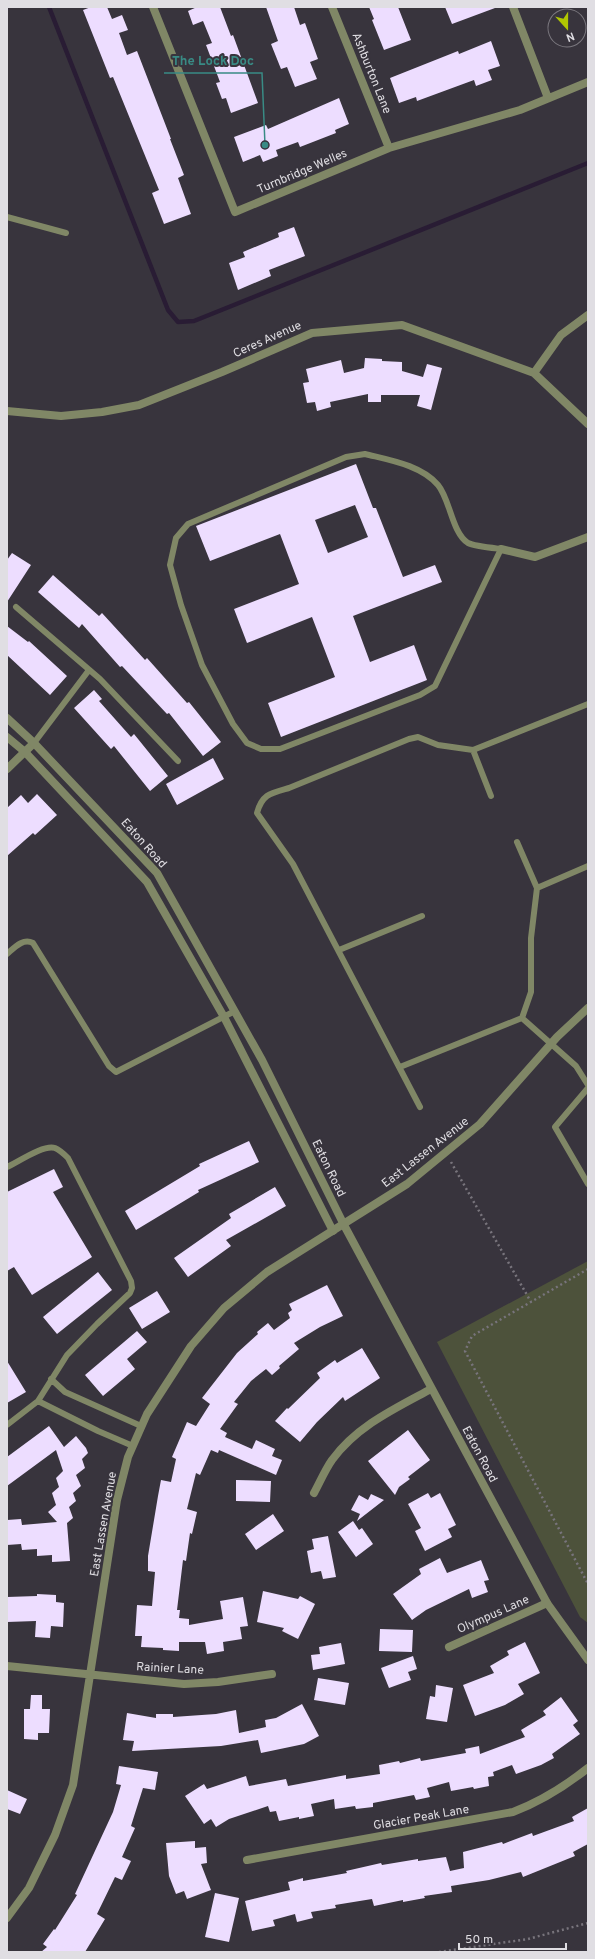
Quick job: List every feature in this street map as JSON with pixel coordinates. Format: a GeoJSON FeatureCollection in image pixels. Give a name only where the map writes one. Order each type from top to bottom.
{"type":"FeatureCollection","features":[{"type":"Feature","properties":{"kind":"street","name":"Turnbridge Welles"},"geometry":{"type":"LineString","coordinates":[[152,7],[235,212],[389,148],[520,110],[588,82]]}},
{"type":"Feature","properties":{"kind":"street","name":"Ashburton Lane"},"geometry":{"type":"LineString","coordinates":[[332,7],[389,148]]}},
{"type":"Feature","properties":{"kind":"street"},"geometry":{"type":"LineString","coordinates":[[513,7],[548,98]]}},
{"type":"Feature","properties":{"kind":"street"},"geometry":{"type":"LineString","coordinates":[[534,373],[561,335],[588,315]]}},
{"type":"Feature","properties":{"kind":"street","name":"Ceres Avenue"},"geometry":{"type":"LineString","coordinates":[[7,411],[61,416],[102,412],[139,405],[222,372],[312,333],[402,325],[534,373],[588,424]]}},
{"type":"Feature","properties":{"kind":"street"},"geometry":{"type":"LineString","coordinates":[[501,549],[535,557],[588,537]]}},
{"type":"Feature","properties":{"kind":"street","name":"Eaton Road"},"geometry":{"type":"LineString","coordinates":[[7,718],[34,743],[157,873],[262,1060],[344,1225],[547,1603],[588,1660]]}},
{"type":"Feature","properties":{"kind":"street"},"geometry":{"type":"LineString","coordinates":[[7,737],[25,752],[147,882],[224,1017],[333,1231]]}},
{"type":"Feature","properties":{"kind":"street"},"geometry":{"type":"LineString","coordinates":[[7,769],[34,743]]}},
{"type":"Feature","properties":{"kind":"street","name":"East Lassen Avenue"},"geometry":{"type":"LineString","coordinates":[[7,1918],[29,1888],[55,1835],[73,1785],[117,1500],[133,1446],[147,1414],[191,1346],[224,1308],[267,1272],[407,1184],[480,1124],[550,1044],[588,1008]]}},
{"type":"Feature","properties":{"kind":"street"},"geometry":{"type":"LineString","coordinates":[[314,1493],[331,1461],[351,1438],[374,1420],[431,1389]]}},
{"type":"Feature","properties":{"kind":"street","name":"Olympus Lane"},"geometry":{"type":"LineString","coordinates":[[449,1647],[547,1603]]}},
{"type":"Feature","properties":{"kind":"street","name":"Rainier Lane"},"geometry":{"type":"LineString","coordinates":[[7,1666],[184,1684],[218,1682],[272,1674]]}},
{"type":"Feature","properties":{"kind":"street","name":"Glacier Peak Lane"},"geometry":{"type":"LineString","coordinates":[[247,1860],[513,1812],[552,1795],[565,1787],[588,1768]]}},
{"type":"Feature","properties":{"kind":"lane"},"geometry":{"type":"LineString","coordinates":[[7,217],[66,233]]}},
{"type":"Feature","properties":{"kind":"lane"},"geometry":{"type":"LineString","coordinates":[[365,454],[394,461],[421,472],[438,486],[461,536],[468,543],[501,549],[435,686],[420,695],[280,749],[261,750],[247,743],[233,724],[202,665],[181,605],[170,565],[176,538],[188,524],[346,457],[365,454]]}},
{"type":"Feature","properties":{"kind":"lane"},"geometry":{"type":"LineString","coordinates":[[16,607],[89,670],[178,762]]}},
{"type":"Feature","properties":{"kind":"lane"},"geometry":{"type":"LineString","coordinates":[[34,743],[89,670]]}},
{"type":"Feature","properties":{"kind":"lane"},"geometry":{"type":"LineString","coordinates":[[420,1107],[293,864],[257,813],[260,801],[272,793],[289,788],[409,739],[418,737],[438,745],[474,750],[588,704]]}},
{"type":"Feature","properties":{"kind":"lane"},"geometry":{"type":"LineString","coordinates":[[474,750],[491,796]]}},
{"type":"Feature","properties":{"kind":"lane"},"geometry":{"type":"LineString","coordinates":[[400,1067],[522,1018],[531,992],[531,938],[537,888],[517,842]]}},
{"type":"Feature","properties":{"kind":"lane"},"geometry":{"type":"LineString","coordinates":[[537,888],[588,866]]}},
{"type":"Feature","properties":{"kind":"lane"},"geometry":{"type":"LineString","coordinates":[[339,950],[422,916]]}},
{"type":"Feature","properties":{"kind":"lane"},"geometry":{"type":"LineString","coordinates":[[7,954],[22,942],[29,941],[33,943],[109,1066],[116,1072],[235,1011]]}},
{"type":"Feature","properties":{"kind":"lane"},"geometry":{"type":"LineString","coordinates":[[522,1018],[576,1066],[588,1085]]}},
{"type":"Feature","properties":{"kind":"lane"},"geometry":{"type":"LineString","coordinates":[[588,1088],[555,1127],[588,1184]]}},
{"type":"Feature","properties":{"kind":"lane"},"geometry":{"type":"LineString","coordinates":[[7,1167],[42,1149],[49,1147],[60,1150],[68,1158],[73,1167],[132,1281],[130,1293],[80,1341],[51,1379],[38,1401],[7,1425]]}},
{"type":"Feature","properties":{"kind":"lane"},"geometry":{"type":"LineString","coordinates":[[51,1379],[65,1392],[141,1426]]}},
{"type":"Feature","properties":{"kind":"lane"},"geometry":{"type":"LineString","coordinates":[[38,1401],[98,1431],[133,1446]]}},
{"type":"Feature","properties":{"kind":"path"},"geometry":{"type":"LineString","coordinates":[[446,1152],[531,1302]]}},
{"type":"Feature","properties":{"kind":"path"},"geometry":{"type":"LineString","coordinates":[[588,1269],[472,1336],[465,1352],[588,1584]]}},
{"type":"Feature","properties":{"kind":"path"},"geometry":{"type":"LineString","coordinates":[[439,1952],[528,1939],[588,1923]]}},
{"type":"Feature","properties":{"kind":"green space"},"geometry":{"type":"Polygon","coordinates":[[[588,1261],[588,1623],[580,1617],[437,1342],[588,1261]]]}},
{"type":"Feature","properties":{"kind":"building"},"geometry":{"type":"Polygon","coordinates":[[[91,7],[107,7],[112,19],[122,15],[128,30],[119,33],[127,55],[137,51],[184,175],[178,178],[191,214],[164,224],[152,193],[159,190],[113,77],[110,78],[83,10],[91,7]]]}},
{"type":"Feature","properties":{"kind":"building"},"geometry":{"type":"Polygon","coordinates":[[[197,7],[220,7],[231,36],[233,35],[258,103],[231,113],[226,98],[222,99],[216,83],[220,82],[206,45],[212,43],[203,21],[193,25],[188,11],[197,7]]]}},
{"type":"Feature","properties":{"kind":"building"},"geometry":{"type":"Polygon","coordinates":[[[266,7],[294,7],[300,25],[305,23],[318,59],[310,62],[317,79],[295,87],[287,67],[281,69],[271,44],[278,41],[266,7]]]}},
{"type":"Feature","properties":{"kind":"building"},"geometry":{"type":"Polygon","coordinates":[[[369,7],[398,7],[411,40],[384,50],[372,20],[374,19],[369,7]]]}},
{"type":"Feature","properties":{"kind":"building"},"geometry":{"type":"Polygon","coordinates":[[[445,7],[495,7],[495,8],[452,24],[445,7]]]}},
{"type":"Feature","properties":{"kind":"building"},"geometry":{"type":"Polygon","coordinates":[[[491,41],[500,66],[488,70],[492,80],[476,86],[474,80],[417,101],[416,97],[399,103],[390,78],[458,51],[459,54],[491,41]]]}},
{"type":"Feature","properties":{"kind":"building"},"geometry":{"type":"Polygon","coordinates":[[[339,98],[349,124],[335,130],[336,133],[300,147],[298,142],[276,150],[278,156],[263,162],[260,155],[243,162],[234,137],[266,125],[268,129],[339,98]]]}},
{"type":"Feature","properties":{"kind":"building"},"geometry":{"type":"Polygon","coordinates":[[[294,227],[305,256],[269,270],[271,276],[238,290],[229,263],[245,257],[243,252],[279,237],[278,233],[294,227]]]}},
{"type":"Feature","properties":{"kind":"building"},"geometry":{"type":"Polygon","coordinates":[[[365,358],[402,362],[402,371],[423,377],[427,364],[442,368],[431,410],[417,406],[420,395],[381,395],[381,402],[368,402],[368,394],[330,402],[331,407],[317,411],[315,402],[307,403],[303,383],[309,382],[306,369],[341,360],[344,373],[364,368],[365,358]]]}},
{"type":"Feature","properties":{"kind":"building"},"geometry":{"type":"Polygon","coordinates":[[[356,464],[373,508],[376,508],[403,577],[435,565],[442,582],[353,616],[370,662],[414,645],[427,680],[281,737],[268,703],[335,677],[312,617],[247,643],[234,609],[299,584],[280,534],[210,561],[196,526],[356,464]],[[355,505],[315,520],[328,553],[368,537],[355,505]]]}},
{"type":"Feature","properties":{"kind":"building"},"geometry":{"type":"Polygon","coordinates":[[[12,553],[31,565],[7,602],[7,560],[12,553]]]}},
{"type":"Feature","properties":{"kind":"building"},"geometry":{"type":"Polygon","coordinates":[[[53,575],[99,616],[102,613],[145,660],[147,658],[187,703],[189,702],[221,742],[203,756],[169,713],[167,714],[122,666],[120,667],[82,624],[79,628],[38,592],[53,575]]]}},
{"type":"Feature","properties":{"kind":"building"},"geometry":{"type":"Polygon","coordinates":[[[7,626],[28,642],[29,641],[67,676],[50,695],[7,655],[7,626]]]}},
{"type":"Feature","properties":{"kind":"building"},"geometry":{"type":"Polygon","coordinates":[[[94,690],[102,699],[99,701],[131,737],[134,734],[168,776],[150,791],[114,746],[111,749],[74,708],[94,690]]]}},
{"type":"Feature","properties":{"kind":"building"},"geometry":{"type":"Polygon","coordinates":[[[213,758],[224,779],[177,805],[166,784],[213,758]]]}},
{"type":"Feature","properties":{"kind":"building"},"geometry":{"type":"Polygon","coordinates":[[[37,794],[57,815],[35,835],[33,833],[7,856],[7,808],[21,795],[28,803],[37,794]]]}},
{"type":"Feature","properties":{"kind":"building"},"geometry":{"type":"Polygon","coordinates":[[[249,1141],[259,1162],[198,1190],[199,1192],[136,1230],[125,1211],[200,1166],[199,1164],[249,1141]]]}},
{"type":"Feature","properties":{"kind":"building"},"geometry":{"type":"Polygon","coordinates":[[[54,1169],[63,1187],[53,1192],[92,1257],[32,1295],[14,1267],[7,1271],[7,1192],[54,1169]]]}},
{"type":"Feature","properties":{"kind":"building"},"geometry":{"type":"Polygon","coordinates":[[[275,1187],[286,1206],[226,1240],[231,1246],[188,1277],[174,1258],[231,1218],[229,1214],[275,1187]]]}},
{"type":"Feature","properties":{"kind":"building"},"geometry":{"type":"Polygon","coordinates":[[[98,1272],[112,1290],[57,1334],[43,1317],[98,1272]]]}},
{"type":"Feature","properties":{"kind":"building"},"geometry":{"type":"Polygon","coordinates":[[[327,1285],[343,1316],[320,1327],[294,1343],[299,1349],[279,1366],[280,1368],[272,1375],[266,1369],[251,1381],[234,1402],[238,1404],[220,1429],[227,1433],[225,1437],[252,1449],[256,1440],[275,1449],[272,1456],[282,1460],[276,1475],[219,1450],[218,1453],[211,1450],[200,1475],[196,1473],[187,1509],[197,1512],[192,1534],[190,1533],[186,1561],[183,1560],[177,1610],[180,1610],[179,1618],[189,1619],[189,1625],[223,1619],[220,1601],[243,1597],[248,1626],[240,1627],[242,1639],[223,1642],[224,1651],[207,1654],[205,1642],[179,1642],[179,1651],[163,1650],[163,1648],[141,1647],[142,1636],[135,1636],[137,1605],[152,1606],[155,1572],[148,1571],[148,1556],[161,1480],[171,1482],[176,1459],[172,1457],[187,1422],[196,1426],[210,1404],[202,1398],[237,1353],[258,1334],[257,1332],[268,1323],[274,1330],[290,1318],[288,1313],[292,1310],[289,1304],[327,1285]]]}},
{"type":"Feature","properties":{"kind":"building"},"geometry":{"type":"Polygon","coordinates":[[[157,1291],[170,1312],[142,1329],[129,1308],[157,1291]]]}},
{"type":"Feature","properties":{"kind":"building"},"geometry":{"type":"Polygon","coordinates":[[[137,1331],[147,1342],[127,1359],[135,1369],[103,1396],[85,1375],[137,1331]]]}},
{"type":"Feature","properties":{"kind":"building"},"geometry":{"type":"Polygon","coordinates":[[[362,1348],[380,1378],[345,1401],[343,1397],[317,1422],[300,1442],[275,1421],[320,1378],[317,1373],[335,1360],[337,1363],[362,1348]]]}},
{"type":"Feature","properties":{"kind":"building"},"geometry":{"type":"Polygon","coordinates":[[[7,1361],[26,1392],[7,1403],[7,1361]]]}},
{"type":"Feature","properties":{"kind":"building"},"geometry":{"type":"Polygon","coordinates":[[[49,1426],[64,1447],[76,1436],[86,1448],[88,1453],[82,1459],[85,1468],[76,1475],[81,1486],[73,1493],[76,1501],[69,1507],[73,1518],[67,1523],[70,1561],[52,1562],[52,1555],[37,1556],[37,1549],[22,1550],[21,1544],[7,1545],[7,1520],[21,1519],[22,1525],[57,1522],[48,1512],[56,1505],[52,1493],[59,1487],[56,1478],[63,1471],[56,1450],[7,1486],[7,1457],[49,1426]]]}},
{"type":"Feature","properties":{"kind":"building"},"geometry":{"type":"Polygon","coordinates":[[[408,1430],[430,1460],[408,1477],[410,1479],[399,1487],[395,1495],[368,1461],[408,1430]]]}},
{"type":"Feature","properties":{"kind":"building"},"geometry":{"type":"Polygon","coordinates":[[[236,1480],[271,1481],[270,1502],[236,1501],[236,1480]]]}},
{"type":"Feature","properties":{"kind":"building"},"geometry":{"type":"Polygon","coordinates":[[[428,1493],[431,1498],[440,1493],[456,1525],[448,1529],[452,1537],[425,1551],[415,1531],[421,1528],[408,1504],[428,1493]]]}},
{"type":"Feature","properties":{"kind":"building"},"geometry":{"type":"Polygon","coordinates":[[[371,1494],[384,1500],[357,1521],[360,1514],[351,1510],[359,1495],[368,1500],[371,1494]]]}},
{"type":"Feature","properties":{"kind":"building"},"geometry":{"type":"Polygon","coordinates":[[[273,1514],[284,1531],[256,1550],[245,1534],[273,1514]]]}},
{"type":"Feature","properties":{"kind":"building"},"geometry":{"type":"Polygon","coordinates":[[[353,1521],[359,1530],[362,1528],[373,1544],[356,1557],[338,1532],[353,1521]]]}},
{"type":"Feature","properties":{"kind":"building"},"geometry":{"type":"Polygon","coordinates":[[[328,1536],[336,1577],[323,1579],[321,1571],[311,1573],[307,1551],[314,1549],[312,1539],[328,1536]]]}},
{"type":"Feature","properties":{"kind":"building"},"geometry":{"type":"Polygon","coordinates":[[[440,1558],[447,1573],[481,1560],[489,1580],[484,1581],[488,1592],[472,1598],[469,1589],[426,1610],[412,1620],[393,1594],[421,1574],[419,1569],[440,1558]]]}},
{"type":"Feature","properties":{"kind":"building"},"geometry":{"type":"Polygon","coordinates":[[[263,1591],[298,1599],[300,1596],[315,1604],[298,1639],[282,1631],[284,1628],[257,1622],[263,1591]]]}},
{"type":"Feature","properties":{"kind":"building"},"geometry":{"type":"Polygon","coordinates":[[[37,1594],[56,1595],[56,1602],[64,1603],[63,1627],[51,1626],[50,1638],[35,1637],[36,1621],[7,1622],[7,1597],[37,1596],[37,1594]]]}},
{"type":"Feature","properties":{"kind":"building"},"geometry":{"type":"Polygon","coordinates":[[[380,1629],[413,1630],[412,1652],[379,1651],[380,1629]]]}},
{"type":"Feature","properties":{"kind":"building"},"geometry":{"type":"Polygon","coordinates":[[[525,1642],[540,1673],[518,1684],[524,1694],[505,1705],[475,1716],[463,1685],[494,1673],[490,1666],[509,1655],[507,1651],[525,1642]]]}},
{"type":"Feature","properties":{"kind":"building"},"geometry":{"type":"Polygon","coordinates":[[[341,1643],[345,1664],[313,1670],[311,1655],[320,1654],[319,1647],[341,1643]]]}},
{"type":"Feature","properties":{"kind":"building"},"geometry":{"type":"Polygon","coordinates":[[[413,1656],[417,1669],[408,1672],[411,1680],[389,1688],[381,1668],[413,1656]]]}},
{"type":"Feature","properties":{"kind":"building"},"geometry":{"type":"Polygon","coordinates":[[[318,1678],[349,1683],[345,1705],[314,1700],[318,1678]]]}},
{"type":"Feature","properties":{"kind":"building"},"geometry":{"type":"Polygon","coordinates":[[[436,1685],[453,1688],[447,1722],[426,1719],[430,1696],[435,1697],[436,1685]]]}},
{"type":"Feature","properties":{"kind":"building"},"geometry":{"type":"Polygon","coordinates":[[[31,1695],[42,1695],[42,1709],[50,1709],[49,1733],[38,1733],[38,1740],[24,1739],[24,1709],[30,1709],[31,1695]]]}},
{"type":"Feature","properties":{"kind":"building"},"geometry":{"type":"Polygon","coordinates":[[[561,1697],[578,1721],[573,1725],[580,1734],[552,1754],[554,1758],[541,1765],[516,1774],[512,1765],[493,1772],[494,1776],[488,1777],[489,1786],[451,1791],[449,1782],[427,1788],[430,1797],[416,1800],[414,1795],[373,1803],[373,1807],[356,1809],[355,1806],[335,1809],[334,1799],[311,1804],[314,1816],[279,1821],[276,1811],[270,1812],[268,1806],[229,1819],[216,1827],[211,1819],[204,1824],[185,1796],[204,1784],[207,1789],[246,1776],[249,1786],[286,1779],[288,1786],[346,1775],[346,1779],[380,1774],[379,1765],[399,1761],[400,1763],[420,1758],[421,1761],[466,1753],[465,1749],[479,1746],[480,1754],[525,1737],[521,1730],[546,1715],[543,1711],[561,1697]]]}},
{"type":"Feature","properties":{"kind":"building"},"geometry":{"type":"Polygon","coordinates":[[[302,1704],[319,1736],[304,1744],[261,1753],[258,1740],[221,1746],[132,1751],[134,1741],[123,1740],[127,1713],[156,1718],[156,1714],[173,1714],[173,1717],[216,1714],[236,1710],[239,1733],[266,1727],[265,1720],[276,1718],[302,1704]]]}},
{"type":"Feature","properties":{"kind":"building"},"geometry":{"type":"Polygon","coordinates":[[[119,1766],[158,1772],[155,1790],[143,1788],[131,1826],[135,1828],[122,1857],[131,1861],[122,1880],[115,1877],[97,1914],[105,1919],[85,1952],[41,1952],[47,1947],[43,1944],[54,1929],[55,1930],[77,1895],[75,1894],[113,1812],[121,1785],[116,1784],[119,1766]]]}},
{"type":"Feature","properties":{"kind":"building"},"geometry":{"type":"Polygon","coordinates":[[[7,1790],[27,1799],[20,1814],[7,1809],[7,1790]]]}},
{"type":"Feature","properties":{"kind":"building"},"geometry":{"type":"Polygon","coordinates":[[[588,1808],[588,1844],[573,1852],[575,1856],[523,1877],[521,1872],[489,1880],[451,1886],[452,1892],[424,1896],[425,1898],[403,1902],[403,1900],[374,1906],[372,1899],[335,1905],[336,1908],[311,1912],[313,1918],[297,1922],[295,1914],[273,1920],[275,1926],[252,1931],[245,1901],[290,1890],[288,1882],[303,1878],[303,1881],[347,1873],[346,1871],[381,1863],[382,1865],[418,1859],[418,1861],[446,1857],[450,1871],[464,1868],[463,1852],[502,1842],[503,1844],[532,1833],[533,1836],[574,1821],[572,1817],[588,1808]]]}},
{"type":"Feature","properties":{"kind":"building"},"geometry":{"type":"Polygon","coordinates":[[[195,1841],[195,1848],[206,1847],[207,1863],[201,1864],[211,1890],[187,1899],[184,1891],[176,1894],[169,1876],[166,1843],[195,1841]]]}},
{"type":"Feature","properties":{"kind":"building"},"geometry":{"type":"Polygon","coordinates":[[[215,1893],[239,1898],[229,1942],[205,1937],[215,1893]]]}},
{"type":"Feature","properties":{"kind":"waterway"},"geometry":{"type":"LineString","coordinates":[[49,7],[168,310],[178,322],[194,321],[588,163]]}},
{"type":"Feature","properties":{"kind":"place","name":"The Lock Doc"},"geometry":{"type":"Point","coordinates":[265,145]}}]}
